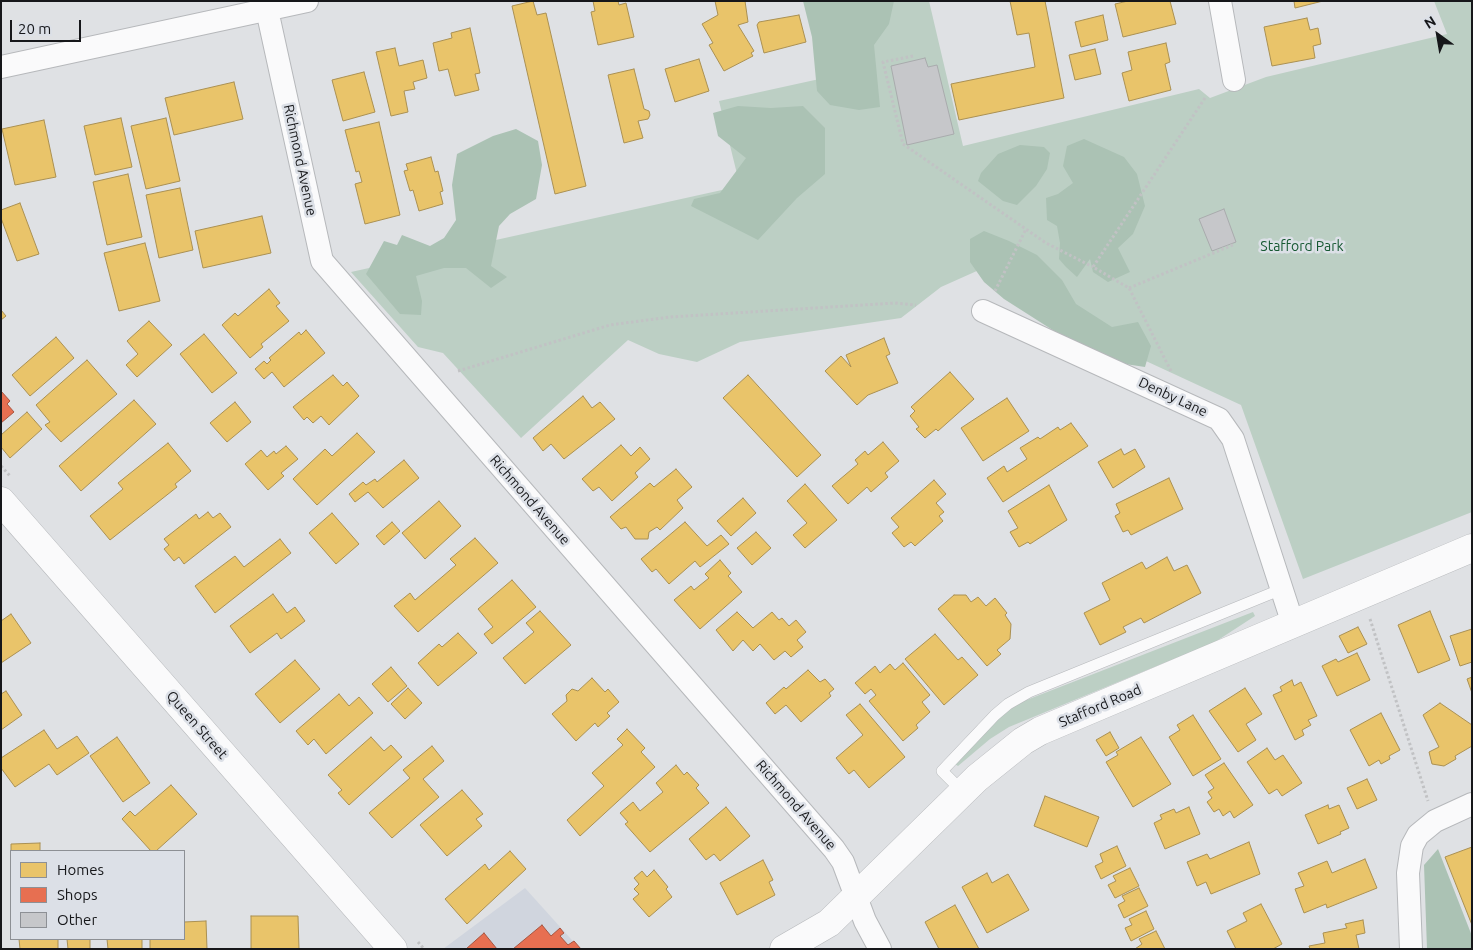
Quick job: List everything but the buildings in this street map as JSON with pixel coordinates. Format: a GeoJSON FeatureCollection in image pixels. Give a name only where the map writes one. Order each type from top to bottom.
{"type":"FeatureCollection","features":[{"type":"Feature","properties":{"kind":"street"},"geometry":{"type":"LineString","coordinates":[[1,67],[307,1]]}},
{"type":"Feature","properties":{"kind":"street"},"geometry":{"type":"LineString","coordinates":[[1220,1],[1234,80]]}},
{"type":"Feature","properties":{"kind":"street","name":"Richmond Avenue"},"geometry":{"type":"LineString","coordinates":[[267,10],[322,261],[834,849],[843,862],[865,921],[880,949]]}},
{"type":"Feature","properties":{"kind":"street","name":"Denby Lane"},"geometry":{"type":"LineString","coordinates":[[982,311],[1219,418],[1233,439],[1293,624]]}},
{"type":"Feature","properties":{"kind":"street","name":"Queen Street"},"geometry":{"type":"LineString","coordinates":[[1,501],[393,949]]}},
{"type":"Feature","properties":{"kind":"street","name":"Stafford Road"},"geometry":{"type":"LineString","coordinates":[[784,949],[829,923],[857,898],[962,791],[1006,753],[1040,731],[1472,548]]}},
{"type":"Feature","properties":{"kind":"street"},"geometry":{"type":"LineString","coordinates":[[1411,949],[1408,858],[1418,835],[1432,812],[1472,804]]}},
{"type":"Feature","properties":{"kind":"lane"},"geometry":{"type":"LineString","coordinates":[[962,791],[942,771],[995,715],[1008,704],[1029,692],[1282,589]]}},
{"type":"Feature","properties":{"kind":"path"},"geometry":{"type":"LineString","coordinates":[[914,56],[883,62],[903,144],[1046,243],[1129,288],[1175,378]]}},
{"type":"Feature","properties":{"kind":"path"},"geometry":{"type":"LineString","coordinates":[[1093,267],[1205,98]]}},
{"type":"Feature","properties":{"kind":"path"},"geometry":{"type":"LineString","coordinates":[[998,288],[1026,229]]}},
{"type":"Feature","properties":{"kind":"path"},"geometry":{"type":"LineString","coordinates":[[1129,288],[1235,244]]}},
{"type":"Feature","properties":{"kind":"path"},"geometry":{"type":"LineString","coordinates":[[458,371],[610,325],[670,317],[895,303],[916,304]]}},
{"type":"Feature","properties":{"kind":"path"},"geometry":{"type":"LineString","coordinates":[[1369,616],[1432,812]]}},
{"type":"Feature","properties":{"kind":"shaded area"},"geometry":{"type":"Polygon","coordinates":[[[525,888],[580,949],[443,949],[525,888]]]}},
{"type":"Feature","properties":{"kind":"green space"},"geometry":{"type":"Polygon","coordinates":[[[803,1],[894,1],[889,24],[874,45],[880,107],[859,110],[830,105],[817,91],[812,37],[803,1]]]}},
{"type":"Feature","properties":{"kind":"green space","name":"Stafford Park"},"geometry":{"type":"Polygon","coordinates":[[[808,1],[929,1],[963,146],[1199,89],[1210,98],[1266,77],[1447,34],[1434,1],[1472,1],[1472,512],[1303,579],[1241,405],[1040,312],[979,270],[941,287],[901,318],[740,342],[697,362],[659,354],[628,340],[521,438],[443,353],[418,347],[351,272],[740,186],[719,101],[824,78],[808,1]]]}},
{"type":"Feature","properties":{"kind":"green space"},"geometry":{"type":"Polygon","coordinates":[[[738,106],[771,108],[803,106],[825,128],[825,174],[797,198],[758,240],[691,206],[694,199],[720,193],[746,158],[718,136],[713,113],[738,106]]]}},
{"type":"Feature","properties":{"kind":"green space"},"geometry":{"type":"Polygon","coordinates":[[[516,129],[538,141],[542,165],[536,199],[510,214],[499,226],[491,266],[507,277],[491,288],[466,268],[444,268],[416,276],[422,301],[421,315],[400,314],[366,274],[384,241],[397,245],[402,235],[430,246],[444,238],[456,220],[452,185],[457,154],[493,136],[516,129]]]}},
{"type":"Feature","properties":{"kind":"green space"},"geometry":{"type":"Polygon","coordinates":[[[1084,139],[1124,157],[1137,174],[1145,206],[1133,234],[1118,248],[1130,272],[1108,282],[1093,272],[1090,259],[1077,277],[1066,267],[1059,259],[1060,243],[1057,226],[1047,220],[1046,198],[1058,194],[1073,183],[1063,166],[1067,146],[1084,139]]]}},
{"type":"Feature","properties":{"kind":"green space"},"geometry":{"type":"Polygon","coordinates":[[[1020,145],[1044,147],[1050,153],[1047,169],[1036,186],[1017,205],[1003,201],[978,181],[981,173],[998,154],[1020,145]]]}},
{"type":"Feature","properties":{"kind":"green space"},"geometry":{"type":"Polygon","coordinates":[[[984,231],[1037,255],[1062,280],[1076,304],[1112,327],[1138,322],[1151,346],[1145,367],[1112,362],[1073,343],[1004,299],[984,282],[970,262],[970,239],[984,231]]]}},
{"type":"Feature","properties":{"kind":"green space"},"geometry":{"type":"Polygon","coordinates":[[[1253,612],[1255,616],[1215,642],[1009,727],[990,739],[958,766],[955,764],[1003,713],[1024,701],[1253,612]]]}},
{"type":"Feature","properties":{"kind":"green space"},"geometry":{"type":"Polygon","coordinates":[[[1438,849],[1472,936],[1472,949],[1427,949],[1424,865],[1438,849]]]}}]}
